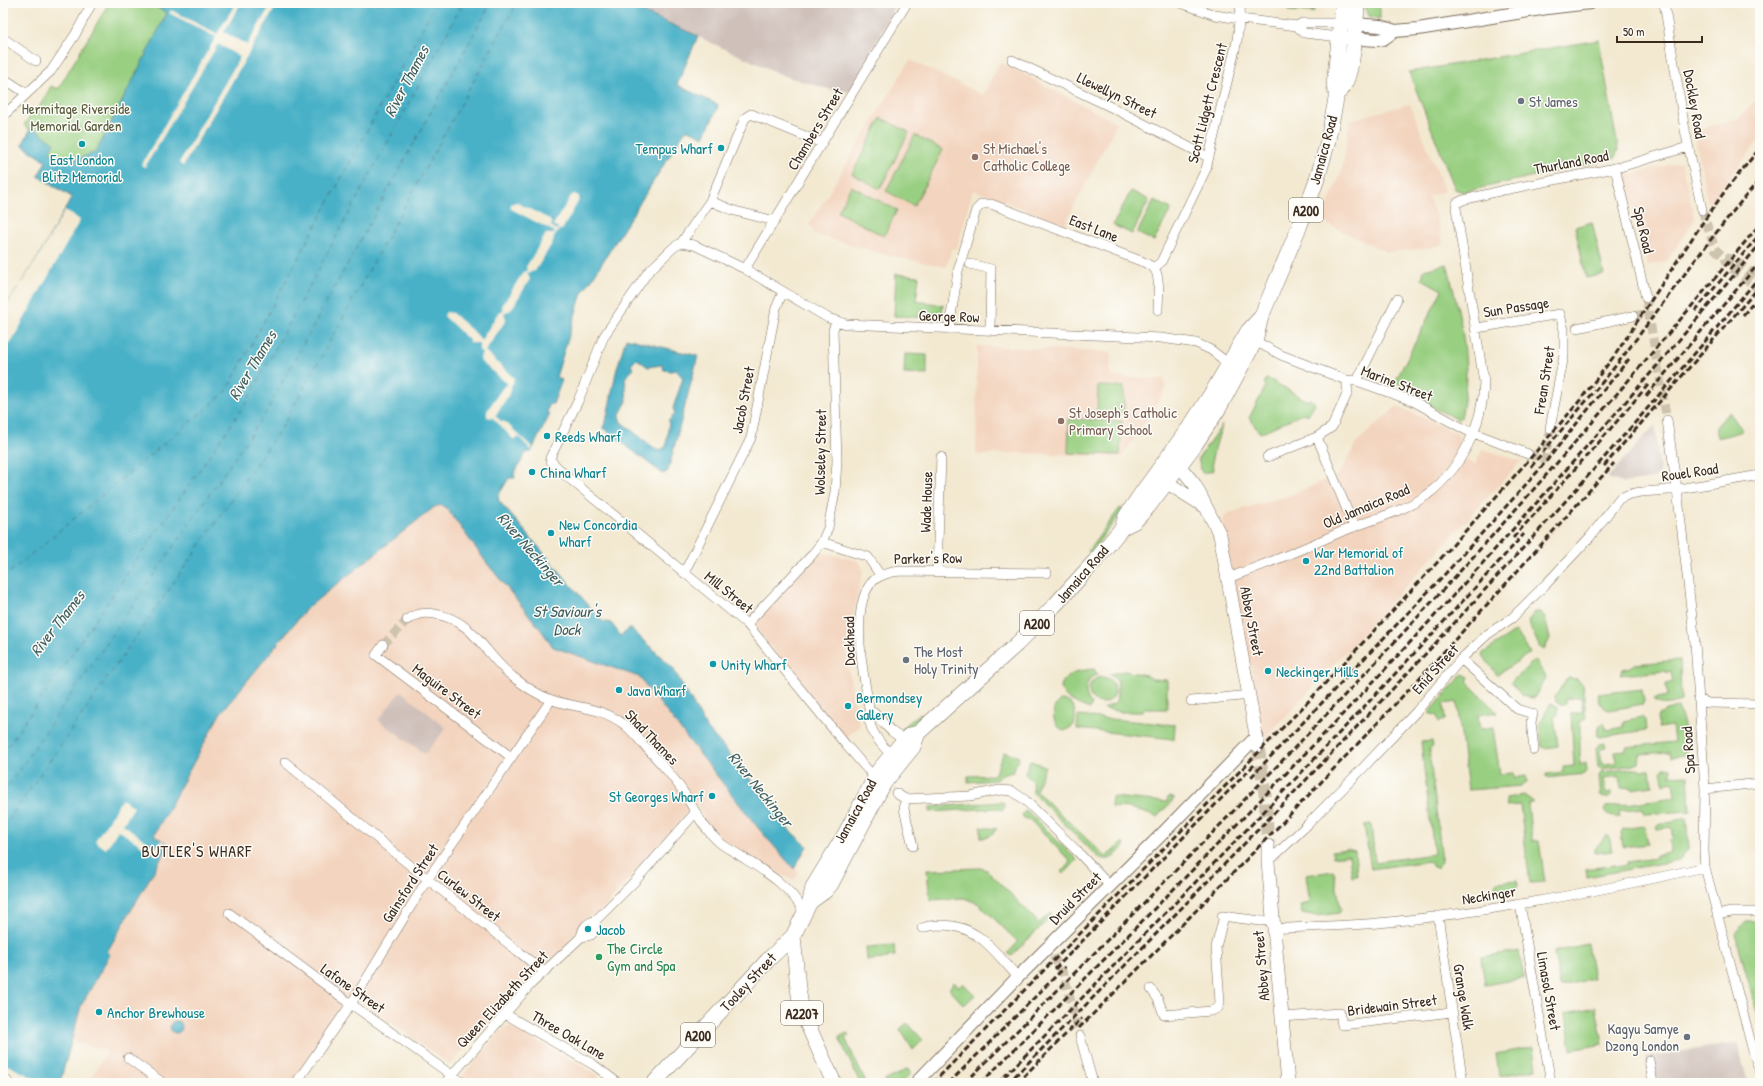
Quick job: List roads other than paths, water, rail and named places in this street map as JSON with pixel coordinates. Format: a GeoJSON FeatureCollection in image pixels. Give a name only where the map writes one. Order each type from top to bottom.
{"type":"FeatureCollection","features":[{"type":"Feature","properties":{"kind":"main road","name":"Jamaica Road"},"geometry":{"type":"LineString","coordinates":[[1175,460],[1194,446],[1218,408],[1255,341],[1261,317],[1300,225],[1317,179],[1327,145],[1336,93],[1334,85],[1343,3]]}},
{"type":"Feature","properties":{"kind":"main road","name":"Jamaica Road"},"geometry":{"type":"LineString","coordinates":[[1336,93],[1343,89],[1348,77],[1355,40],[1357,3]]}},
{"type":"Feature","properties":{"kind":"main road","name":"Jamaica Road"},"geometry":{"type":"LineString","coordinates":[[807,907],[813,887],[879,780],[898,755],[912,747],[918,733],[1017,644],[1095,561],[1122,528],[1130,511],[1161,479],[1175,460],[1248,331],[1261,317]]}},
{"type":"Feature","properties":{"kind":"main road","name":"Abbey Street"},"geometry":{"type":"LineString","coordinates":[[1175,460],[1195,485],[1204,506],[1212,516],[1220,535],[1250,695],[1257,741]]}},
{"type":"Feature","properties":{"kind":"main road","name":"Abbey Street"},"geometry":{"type":"LineString","coordinates":[[1161,479],[1204,506]]}},
{"type":"Feature","properties":{"kind":"main road","name":"Jamaica Road"},"geometry":{"type":"LineString","coordinates":[[898,755],[899,736],[918,733]]}},
{"type":"Feature","properties":{"kind":"main road","name":"Abbey Street"},"geometry":{"type":"LineString","coordinates":[[1268,846],[1273,925],[1288,1083]]}},
{"type":"Feature","properties":{"kind":"main road","name":"Tooley Street"},"geometry":{"type":"LineString","coordinates":[[654,1083],[768,960],[793,936],[807,907]]}},
{"type":"Feature","properties":{"kind":"main road","name":"A2207"},"geometry":{"type":"LineString","coordinates":[[793,936],[802,1012],[834,1083]]}},
{"type":"Feature","properties":{"kind":"street"},"geometry":{"type":"LineString","coordinates":[[3,116],[51,71],[75,35],[92,3]]}},
{"type":"Feature","properties":{"kind":"street","name":"Chambers Street"},"geometry":{"type":"LineString","coordinates":[[745,269],[776,221],[907,3]]}},
{"type":"Feature","properties":{"kind":"street"},"geometry":{"type":"LineString","coordinates":[[1182,3],[1215,15],[1298,26],[1302,23],[1340,30],[1355,40],[1371,41],[1383,39],[1395,31]]}},
{"type":"Feature","properties":{"kind":"street","name":"Scott Lidgett Crescent"},"geometry":{"type":"LineString","coordinates":[[1154,268],[1161,262],[1206,169],[1225,93],[1240,19],[1241,3]]}},
{"type":"Feature","properties":{"kind":"street"},"geometry":{"type":"LineString","coordinates":[[1298,26],[1304,33],[1340,30],[1356,24],[1385,27],[1395,31],[1418,29],[1547,8],[1590,3]]}},
{"type":"Feature","properties":{"kind":"street","name":"Dockley Road"},"geometry":{"type":"LineString","coordinates":[[1664,3],[1688,147],[1702,210]]}},
{"type":"Feature","properties":{"kind":"street"},"geometry":{"type":"LineString","coordinates":[[3,38],[36,61]]}},
{"type":"Feature","properties":{"kind":"street","name":"Llewellyn Street"},"geometry":{"type":"LineString","coordinates":[[1012,60],[1120,111],[1208,157]]}},
{"type":"Feature","properties":{"kind":"street"},"geometry":{"type":"LineString","coordinates":[[3,78],[26,94]]}},
{"type":"Feature","properties":{"kind":"street"},"geometry":{"type":"LineString","coordinates":[[681,243],[710,201],[745,118],[751,114],[822,143]]}},
{"type":"Feature","properties":{"kind":"street","name":"Thurland Road"},"geometry":{"type":"LineString","coordinates":[[1457,203],[1463,200],[1504,190],[1615,168],[1688,147]]}},
{"type":"Feature","properties":{"kind":"street","name":"Spa Road"},"geometry":{"type":"LineString","coordinates":[[1615,168],[1646,298]]}},
{"type":"Feature","properties":{"kind":"street"},"geometry":{"type":"LineString","coordinates":[[710,201],[735,211],[776,221]]}},
{"type":"Feature","properties":{"kind":"street","name":"Old Jamaica Road"},"geometry":{"type":"LineString","coordinates":[[1228,578],[1400,508],[1426,495],[1443,480],[1461,457],[1474,434],[1484,400],[1484,394],[1483,367],[1456,208],[1457,203]]}},
{"type":"Feature","properties":{"kind":"street","name":"East Lane"},"geometry":{"type":"LineString","coordinates":[[949,329],[958,270],[976,210],[982,204],[998,207],[1143,262],[1154,268]]}},
{"type":"Feature","properties":{"kind":"street","name":"George Row"},"geometry":{"type":"LineString","coordinates":[[681,243],[694,245],[745,269],[836,322],[856,326],[1161,338],[1196,343],[1211,350],[1229,364]]}},
{"type":"Feature","properties":{"kind":"street","name":"Mill Street"},"geometry":{"type":"LineString","coordinates":[[681,243],[674,247],[648,272],[604,336],[578,401],[550,458],[558,468],[747,624],[846,745],[879,780]]}},
{"type":"Feature","properties":{"kind":"street"},"geometry":{"type":"LineString","coordinates":[[970,264],[991,269],[990,331]]}},
{"type":"Feature","properties":{"kind":"street"},"geometry":{"type":"LineString","coordinates":[[1154,268],[1158,279],[1158,310]]}},
{"type":"Feature","properties":{"kind":"street","name":"Jacob Street"},"geometry":{"type":"LineString","coordinates":[[684,573],[751,438],[776,308],[783,292]]}},
{"type":"Feature","properties":{"kind":"street"},"geometry":{"type":"LineString","coordinates":[[1357,381],[1397,299]]}},
{"type":"Feature","properties":{"kind":"street","name":"Sun Passage"},"geometry":{"type":"LineString","coordinates":[[1477,328],[1560,314]]}},
{"type":"Feature","properties":{"kind":"street","name":"Frean Street"},"geometry":{"type":"LineString","coordinates":[[1550,428],[1564,355],[1571,329],[1560,314]]}},
{"type":"Feature","properties":{"kind":"street"},"geometry":{"type":"LineString","coordinates":[[1571,329],[1633,316]]}},
{"type":"Feature","properties":{"kind":"street","name":"Wolseley Street"},"geometry":{"type":"LineString","coordinates":[[747,624],[811,556],[822,542],[832,514],[837,456],[833,330],[836,322]]}},
{"type":"Feature","properties":{"kind":"street","name":"Marine Street"},"geometry":{"type":"LineString","coordinates":[[1255,341],[1281,354],[1346,380],[1357,381],[1413,401],[1474,434],[1528,454]]}},
{"type":"Feature","properties":{"kind":"street"},"geometry":{"type":"LineString","coordinates":[[1267,457],[1318,437],[1332,427],[1348,392],[1346,380]]}},
{"type":"Feature","properties":{"kind":"street","name":"Spa Road"},"geometry":{"type":"LineString","coordinates":[[1667,420],[1677,489],[1695,644],[1705,789],[1705,868],[1760,1072]]}},
{"type":"Feature","properties":{"kind":"street"},"geometry":{"type":"LineString","coordinates":[[1318,437],[1354,527]]}},
{"type":"Feature","properties":{"kind":"street","name":"Wade House"},"geometry":{"type":"LineString","coordinates":[[937,571],[941,457]]}},
{"type":"Feature","properties":{"kind":"street","name":"Rouel Road"},"geometry":{"type":"LineString","coordinates":[[1624,496],[1640,492],[1677,489],[1760,475]]}},
{"type":"Feature","properties":{"kind":"street","name":"Enid Street"},"geometry":{"type":"LineString","coordinates":[[1268,862],[1361,770],[1416,712],[1461,659],[1488,634],[1512,618],[1590,537],[1619,500],[1624,496]]}},
{"type":"Feature","properties":{"kind":"street","name":"Parker's Row"},"geometry":{"type":"LineString","coordinates":[[822,542],[868,557],[880,576],[900,571],[1047,573]]}},
{"type":"Feature","properties":{"kind":"street","name":"Dockhead"},"geometry":{"type":"LineString","coordinates":[[880,576],[873,581],[867,589],[863,599],[860,653],[870,724],[877,738],[898,755]]}},
{"type":"Feature","properties":{"kind":"street","name":"Shad Thames"},"geometry":{"type":"LineString","coordinates":[[408,620],[417,614],[431,613],[448,617],[464,624],[507,673],[527,689],[551,700],[599,710],[608,714],[627,727],[661,763],[685,795],[702,824],[720,843],[784,886],[807,907]]}},
{"type":"Feature","properties":{"kind":"street","name":"Maguire Street"},"geometry":{"type":"LineString","coordinates":[[383,645],[376,655],[511,757]]}},
{"type":"Feature","properties":{"kind":"street"},"geometry":{"type":"LineString","coordinates":[[1461,659],[1517,709],[1533,714],[1531,722],[1534,750]]}},
{"type":"Feature","properties":{"kind":"street"},"geometry":{"type":"LineString","coordinates":[[1191,701],[1250,695]]}},
{"type":"Feature","properties":{"kind":"street"},"geometry":{"type":"LineString","coordinates":[[1698,699],[1708,703],[1760,704]]}},
{"type":"Feature","properties":{"kind":"street","name":"Gainsford Street"},"geometry":{"type":"LineString","coordinates":[[296,1083],[350,1004],[427,880],[551,700]]}},
{"type":"Feature","properties":{"kind":"street"},"geometry":{"type":"LineString","coordinates":[[869,711],[874,713],[899,736]]}},
{"type":"Feature","properties":{"kind":"street","name":"Druid Street"},"geometry":{"type":"LineString","coordinates":[[916,1083],[1018,977],[1050,952],[1110,886],[1257,741]]}},
{"type":"Feature","properties":{"kind":"street","name":"Curlew Street"},"geometry":{"type":"LineString","coordinates":[[285,762],[427,880],[544,972]]}},
{"type":"Feature","properties":{"kind":"street"},"geometry":{"type":"LineString","coordinates":[[1705,789],[1760,784]]}},
{"type":"Feature","properties":{"kind":"street"},"geometry":{"type":"LineString","coordinates":[[896,793],[905,799],[970,796],[1000,790],[1012,791],[1025,800],[1110,886]]}},
{"type":"Feature","properties":{"kind":"street"},"geometry":{"type":"LineString","coordinates":[[905,799],[904,809],[913,846]]}},
{"type":"Feature","properties":{"kind":"street","name":"Queen Elizabeth Street"},"geometry":{"type":"LineString","coordinates":[[445,1083],[531,984],[581,937],[591,935],[596,930],[596,920],[636,880],[695,812]]}},
{"type":"Feature","properties":{"kind":"street","name":"Neckinger"},"geometry":{"type":"LineString","coordinates":[[1151,989],[1158,999],[1164,1015],[1211,1011],[1218,1008],[1220,1002],[1216,947],[1223,916],[1261,921],[1273,925],[1346,926],[1438,916],[1520,904],[1612,888],[1705,868]]}},
{"type":"Feature","properties":{"kind":"street","name":"Limasol Street"},"geometry":{"type":"LineString","coordinates":[[1520,904],[1551,1083]]}},
{"type":"Feature","properties":{"kind":"street"},"geometry":{"type":"LineString","coordinates":[[1717,915],[1731,912],[1760,912]]}},
{"type":"Feature","properties":{"kind":"street","name":"Lafone Street"},"geometry":{"type":"LineString","coordinates":[[229,914],[350,1004],[463,1083]]}},
{"type":"Feature","properties":{"kind":"street","name":"Grange Walk"},"geometry":{"type":"LineString","coordinates":[[1438,916],[1463,1083]]}},
{"type":"Feature","properties":{"kind":"street"},"geometry":{"type":"LineString","coordinates":[[922,928],[929,925],[953,925],[971,931],[988,944],[1018,977]]}},
{"type":"Feature","properties":{"kind":"street","name":"Bridewain Street"},"geometry":{"type":"LineString","coordinates":[[1282,1017],[1340,1016],[1342,1025],[1452,1012]]}},
{"type":"Feature","properties":{"kind":"street","name":"Three Oak Lane"},"geometry":{"type":"LineString","coordinates":[[505,1014],[594,1065],[618,1083]]}},
{"type":"Feature","properties":{"kind":"street"},"geometry":{"type":"LineString","coordinates":[[1080,1036],[1093,1083]]}},
{"type":"Feature","properties":{"kind":"street"},"geometry":{"type":"LineString","coordinates":[[128,1058],[163,1083]]}},
{"type":"Feature","properties":{"kind":"street"},"geometry":{"type":"LineString","coordinates":[[1649,1060],[1653,1083]]}},
{"type":"Feature","properties":{"kind":"water"},"geometry":{"type":"Polygon","coordinates":[[[148,3],[638,3],[636,9],[698,36],[677,85],[718,105],[717,109],[704,137],[689,130],[685,131],[582,293],[556,377],[562,380],[553,404],[550,404],[547,410],[549,416],[531,452],[526,453],[514,474],[515,478],[509,478],[498,496],[499,501],[602,621],[611,623],[621,636],[630,628],[673,668],[706,727],[745,772],[784,825],[807,846],[794,869],[759,829],[639,677],[553,647],[486,562],[448,510],[443,506],[437,506],[307,608],[220,714],[154,835],[169,845],[107,952],[110,954],[81,1006],[60,1082],[3,1083],[3,310],[37,259],[72,197],[38,176],[46,161],[22,145],[32,127],[54,143],[50,152],[61,159],[73,160],[96,152],[167,13],[148,3]]]}},
{"type":"Feature","properties":{"kind":"water"},"geometry":{"type":"Polygon","coordinates":[[[626,338],[698,356],[668,471],[663,474],[603,428],[606,422],[616,372],[626,338]],[[637,359],[631,365],[634,369],[625,378],[627,401],[619,416],[621,422],[658,451],[666,447],[669,420],[675,414],[673,408],[683,378],[676,370],[664,370],[662,365],[648,367],[637,359]]]}},
{"type":"Feature","properties":{"kind":"water"},"geometry":{"type":"Polygon","coordinates":[[[174,1021],[178,1021],[182,1027],[178,1033],[174,1033],[170,1029],[170,1025],[174,1021]]]}},
{"type":"Feature","properties":{"kind":"tunnel"},"geometry":{"type":"LineString","coordinates":[[1702,210],[1715,249],[1725,258],[1728,266],[1760,290]]}},
{"type":"Feature","properties":{"kind":"tunnel"},"geometry":{"type":"LineString","coordinates":[[1725,258],[1733,259],[1760,279]]}},
{"type":"Feature","properties":{"kind":"tunnel"},"geometry":{"type":"LineString","coordinates":[[1646,298],[1667,420]]}},
{"type":"Feature","properties":{"kind":"tunnel"},"geometry":{"type":"LineString","coordinates":[[1633,316],[1649,313]]}},
{"type":"Feature","properties":{"kind":"tunnel"},"geometry":{"type":"LineString","coordinates":[[1528,454],[1545,459],[1550,428]]}},
{"type":"Feature","properties":{"kind":"tunnel"},"geometry":{"type":"LineString","coordinates":[[383,645],[407,620]]}},
{"type":"Feature","properties":{"kind":"tunnel"},"geometry":{"type":"LineString","coordinates":[[1258,746],[1265,794],[1268,846]]}},
{"type":"Feature","properties":{"kind":"tunnel"},"geometry":{"type":"LineString","coordinates":[[1053,956],[1064,975],[1080,1036]]}},
{"type":"Feature","properties":{"kind":"railway"},"geometry":{"type":"LineString","coordinates":[[933,1083],[1305,705],[1435,565],[1527,462],[1577,404],[1615,355],[1701,225],[1725,191],[1760,148]]}},
{"type":"Feature","properties":{"kind":"railway"},"geometry":{"type":"LineString","coordinates":[[1531,467],[1621,359],[1706,246],[1760,179]]}},
{"type":"Feature","properties":{"kind":"railway"},"geometry":{"type":"LineString","coordinates":[[965,1083],[1211,834],[1452,580],[1608,404],[1760,224]]}},
{"type":"Feature","properties":{"kind":"railway"},"geometry":{"type":"LineString","coordinates":[[1695,311],[1760,234]]}},
{"type":"Feature","properties":{"kind":"railway"},"geometry":{"type":"LineString","coordinates":[[981,1083],[1224,838],[1403,650],[1499,545],[1612,417],[1760,244]]}},
{"type":"Feature","properties":{"kind":"railway"},"geometry":{"type":"LineString","coordinates":[[1646,396],[1760,262]]}},
{"type":"Feature","properties":{"kind":"railway"},"geometry":{"type":"LineString","coordinates":[[1008,1083],[1202,887],[1393,688],[1580,485],[1760,276]]}},
{"type":"Feature","properties":{"kind":"railway"},"geometry":{"type":"LineString","coordinates":[[1604,466],[1760,286]]}},
{"type":"Feature","properties":{"kind":"railway"},"geometry":{"type":"LineString","coordinates":[[1743,315],[1760,295]]}},
{"type":"Feature","properties":{"kind":"railway"},"geometry":{"type":"LineString","coordinates":[[1251,777],[1445,574],[1539,470],[1629,359]]}},
{"type":"Feature","properties":{"kind":"railway"},"geometry":{"type":"LineString","coordinates":[[1513,538],[1648,385]]}},
{"type":"Feature","properties":{"kind":"railway"},"geometry":{"type":"LineString","coordinates":[[1079,1028],[1180,927],[1379,721],[1481,611],[1614,463]]}},
{"type":"Feature","properties":{"kind":"railway"},"geometry":{"type":"LineString","coordinates":[[998,1083],[1198,880],[1330,743],[1524,534]]}},
{"type":"Feature","properties":{"kind":"railway"},"geometry":{"type":"LineString","coordinates":[[1055,969],[1255,764]]}},
{"type":"Feature","properties":{"kind":"railway"},"geometry":{"type":"LineString","coordinates":[[949,1083],[1065,967]]}},
{"type":"Feature","properties":{"kind":"railway"},"geometry":{"type":"LineString","coordinates":[[1017,1083],[1082,1018]]}},
{"type":"Feature","properties":{"kind":"place","name":"St James"},"geometry":{"type":"Point","coordinates":[1521,101]}},
{"type":"Feature","properties":{"kind":"place","name":"East London Blitz Memorial"},"geometry":{"type":"Point","coordinates":[82,144]}},
{"type":"Feature","properties":{"kind":"place","name":"Tempus Wharf"},"geometry":{"type":"Point","coordinates":[721,148]}},
{"type":"Feature","properties":{"kind":"place","name":"St Michael's Catholic College"},"geometry":{"type":"Point","coordinates":[975,157]}},
{"type":"Feature","properties":{"kind":"place","name":"St Joseph's Catholic Primary School"},"geometry":{"type":"Point","coordinates":[1061,421]}},
{"type":"Feature","properties":{"kind":"place","name":"Reeds Wharf"},"geometry":{"type":"Point","coordinates":[547,436]}},
{"type":"Feature","properties":{"kind":"place","name":"China Wharf"},"geometry":{"type":"Point","coordinates":[532,472]}},
{"type":"Feature","properties":{"kind":"place","name":"New Concordia Wharf"},"geometry":{"type":"Point","coordinates":[551,533]}},
{"type":"Feature","properties":{"kind":"place","name":"War Memorial of 22nd Battalion"},"geometry":{"type":"Point","coordinates":[1306,561]}},
{"type":"Feature","properties":{"kind":"place","name":"The Most Holy Trinity"},"geometry":{"type":"Point","coordinates":[906,660]}},
{"type":"Feature","properties":{"kind":"place","name":"Unity Wharf"},"geometry":{"type":"Point","coordinates":[713,664]}},
{"type":"Feature","properties":{"kind":"place","name":"Neckinger Mills"},"geometry":{"type":"Point","coordinates":[1268,671]}},
{"type":"Feature","properties":{"kind":"place","name":"Java Wharf"},"geometry":{"type":"Point","coordinates":[619,690]}},
{"type":"Feature","properties":{"kind":"place","name":"Bermondsey Gallery"},"geometry":{"type":"Point","coordinates":[848,706]}},
{"type":"Feature","properties":{"kind":"place","name":"St Georges Wharf"},"geometry":{"type":"Point","coordinates":[712,796]}},
{"type":"Feature","properties":{"kind":"place","name":"Jacob"},"geometry":{"type":"Point","coordinates":[588,929]}},
{"type":"Feature","properties":{"kind":"place","name":"The Circle Gym and Spa"},"geometry":{"type":"Point","coordinates":[599,957]}},
{"type":"Feature","properties":{"kind":"place","name":"Anchor Brewhouse"},"geometry":{"type":"Point","coordinates":[99,1012]}},
{"type":"Feature","properties":{"kind":"place","name":"Kagyu Samye Dzong London"},"geometry":{"type":"Point","coordinates":[1687,1037]}},
{"type":"Feature","properties":{"kind":"district","name":"BUTLER'S WHARF"},"geometry":{"type":"Point","coordinates":[197,851]}},
{"type":"Feature","properties":{"kind":"water label","name":"River Thames"},"geometry":{"type":"Point","coordinates":[406,81]}},
{"type":"Feature","properties":{"kind":"water label","name":"River Thames"},"geometry":{"type":"Point","coordinates":[252,365]}},
{"type":"Feature","properties":{"kind":"water label","name":"River Neckinger"},"geometry":{"type":"Point","coordinates":[531,549]}},
{"type":"Feature","properties":{"kind":"water label","name":"St Saviour's Dock"},"geometry":{"type":"Point","coordinates":[567,620]}},
{"type":"Feature","properties":{"kind":"water label","name":"River Thames"},"geometry":{"type":"Point","coordinates":[57,623]}},
{"type":"Feature","properties":{"kind":"water label","name":"River Neckinger"},"geometry":{"type":"Point","coordinates":[761,789]}},
{"type":"Feature","properties":{"kind":"park label","name":"Hermitage Riverside Memorial Garden"},"geometry":{"type":"Point","coordinates":[76,116]}}]}
